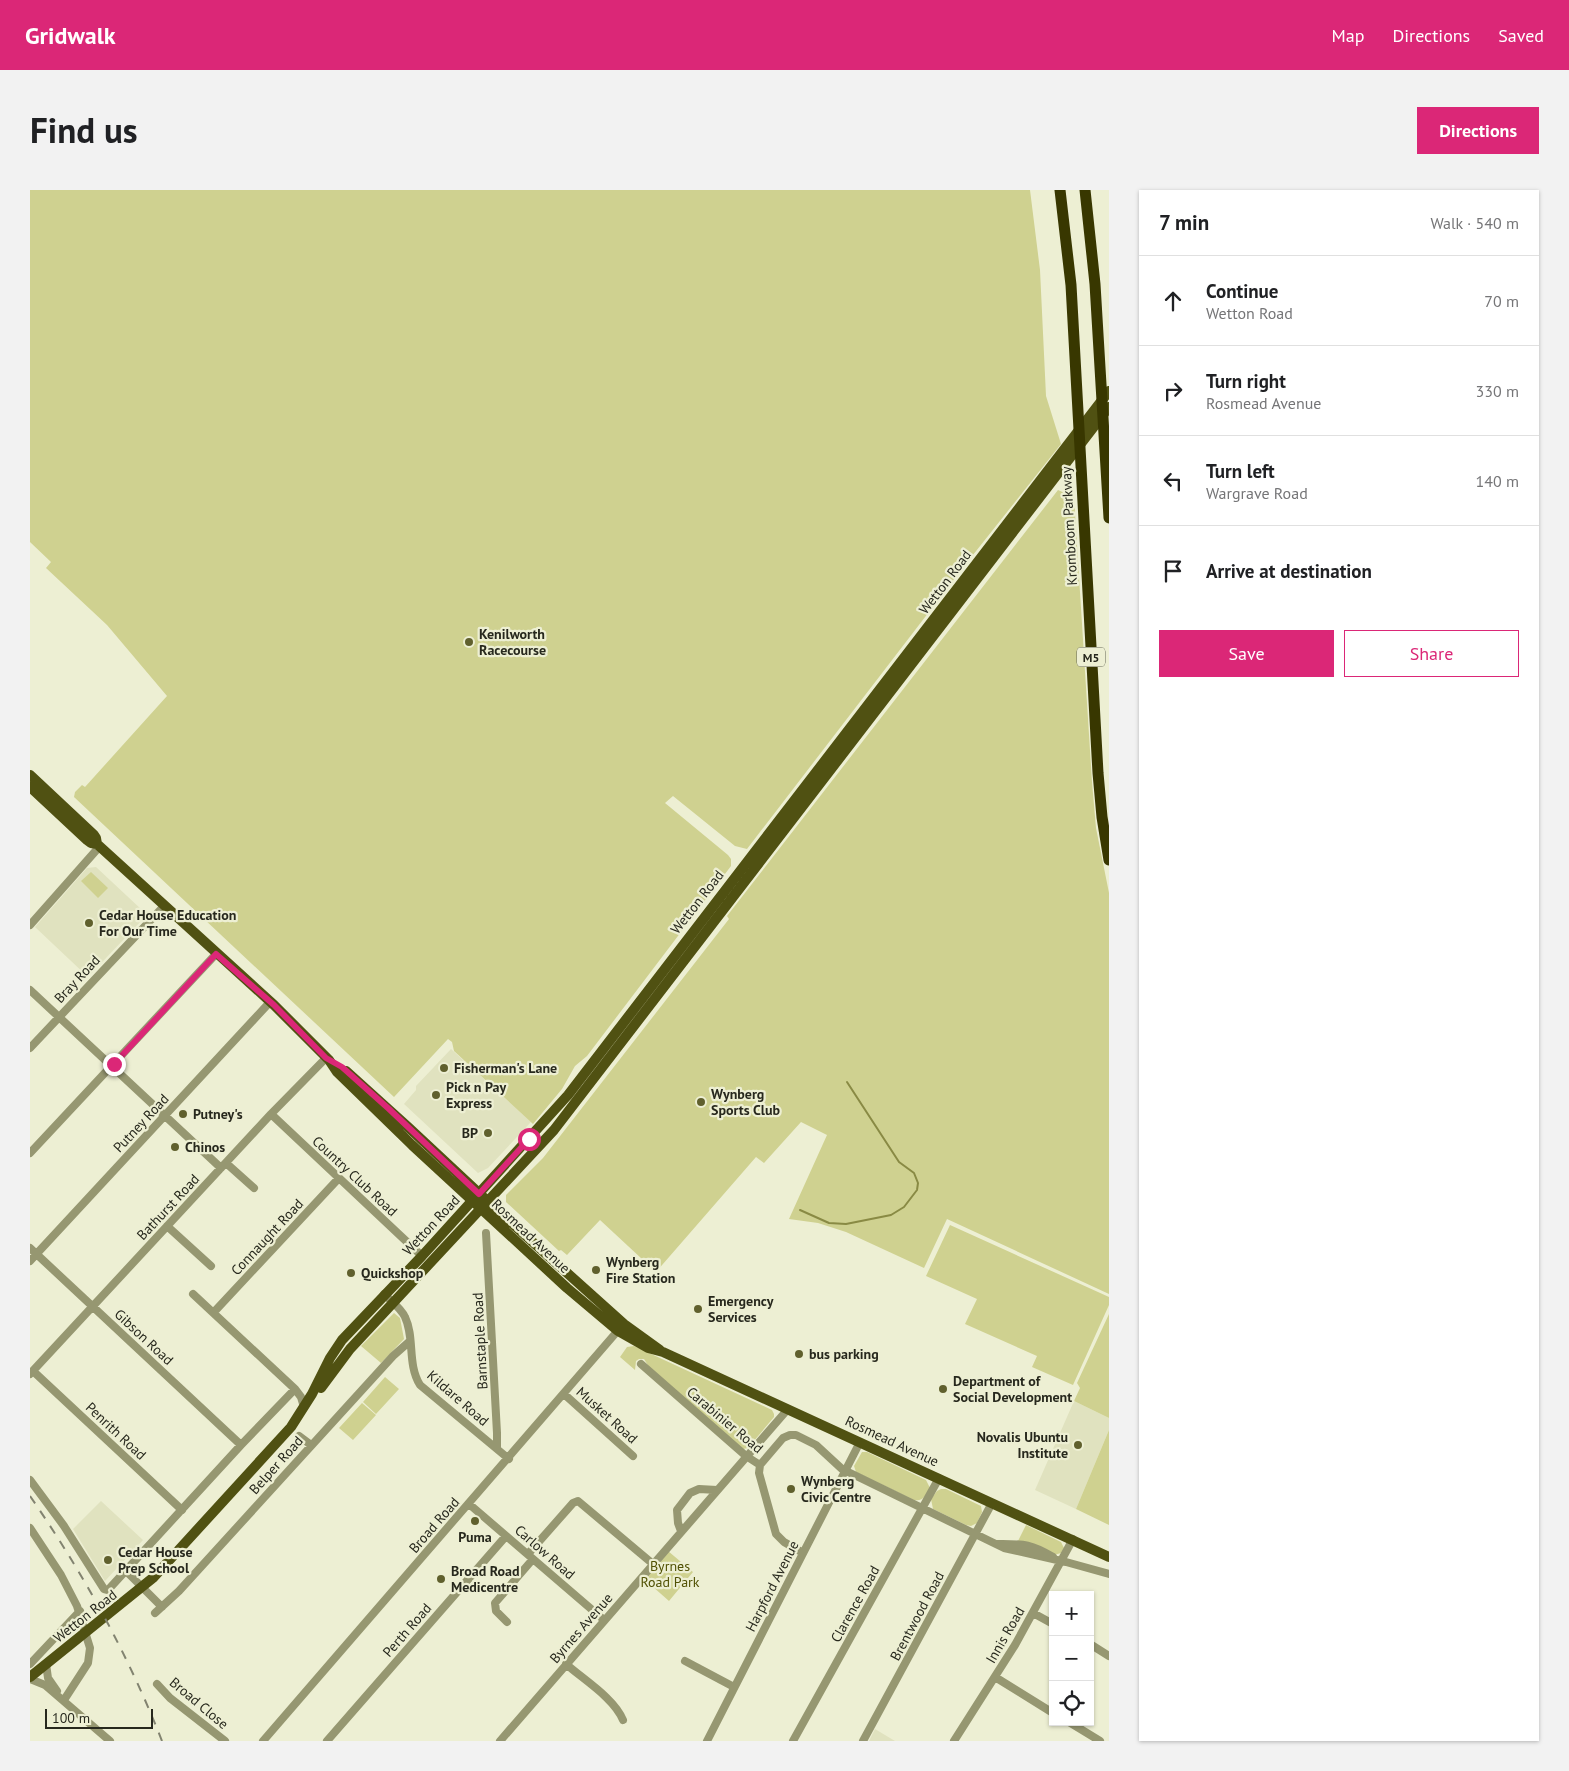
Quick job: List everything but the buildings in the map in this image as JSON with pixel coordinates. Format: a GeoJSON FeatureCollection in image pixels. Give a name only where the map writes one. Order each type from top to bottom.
{"type":"FeatureCollection","features":[{"type":"Feature","properties":{"kind":"highway","name":"Kromboom Parkway"},"geometry":{"type":"LineString","coordinates":[[1060,190],[1071,285],[1098,773],[1102,817],[1109,860]]}},
{"type":"Feature","properties":{"kind":"highway"},"geometry":{"type":"LineString","coordinates":[[1085,190],[1095,284],[1109,518]]}},
{"type":"Feature","properties":{"kind":"main road","name":"Wetton Road"},"geometry":{"type":"LineString","coordinates":[[30,1678],[139,1590],[170,1560],[308,1408],[350,1349],[554,1130],[1047,480],[1109,391]]}},
{"type":"Feature","properties":{"kind":"main road","name":"Wetton Road"},"geometry":{"type":"LineString","coordinates":[[296,1420],[342,1340],[547,1120],[839,743],[1047,480],[1109,407]]}},
{"type":"Feature","properties":{"kind":"main road","name":"Rosmead Avenue"},"geometry":{"type":"LineString","coordinates":[[30,776],[94,835],[98,845]]}},
{"type":"Feature","properties":{"kind":"main road","name":"Rosmead Avenue"},"geometry":{"type":"LineString","coordinates":[[30,787],[90,843],[98,845],[270,1002],[327,1059],[337,1072],[476,1197],[567,1288],[648,1348],[663,1352],[1109,1557]]}},
{"type":"Feature","properties":{"kind":"street"},"geometry":{"type":"LineString","coordinates":[[30,925],[98,845]]}},
{"type":"Feature","properties":{"kind":"street","name":"Bray Road"},"geometry":{"type":"LineString","coordinates":[[30,1048],[164,906]]}},
{"type":"Feature","properties":{"kind":"street"},"geometry":{"type":"LineString","coordinates":[[30,1153],[216,954]]}},
{"type":"Feature","properties":{"kind":"street"},"geometry":{"type":"LineString","coordinates":[[30,990],[164,1115],[224,1166],[254,1188]]}},
{"type":"Feature","properties":{"kind":"street","name":"Putney Road"},"geometry":{"type":"LineString","coordinates":[[30,1261],[270,1002]]}},
{"type":"Feature","properties":{"kind":"street","name":"Bathurst Road"},"geometry":{"type":"LineString","coordinates":[[31,1372],[271,1114],[327,1059]]}},
{"type":"Feature","properties":{"kind":"street","name":"Country Club Road"},"geometry":{"type":"LineString","coordinates":[[271,1114],[422,1256]]}},
{"type":"Feature","properties":{"kind":"street","name":"Connaught Road"},"geometry":{"type":"LineString","coordinates":[[214,1312],[339,1178]]}},
{"type":"Feature","properties":{"kind":"street"},"geometry":{"type":"LineString","coordinates":[[167,1226],[211,1266]]}},
{"type":"Feature","properties":{"kind":"street","name":"Barnstaple Road"},"geometry":{"type":"LineString","coordinates":[[486,1233],[497,1448]]}},
{"type":"Feature","properties":{"kind":"street","name":"Gibson Road"},"geometry":{"type":"LineString","coordinates":[[30,1248],[241,1445]]}},
{"type":"Feature","properties":{"kind":"street"},"geometry":{"type":"LineString","coordinates":[[194,1294],[295,1389],[302,1394],[312,1394]]}},
{"type":"Feature","properties":{"kind":"street","name":"Kildare Road"},"geometry":{"type":"LineString","coordinates":[[384,1294],[402,1312],[407,1320],[413,1370],[420,1385],[509,1458]]}},
{"type":"Feature","properties":{"kind":"street","name":"Broad Road"},"geometry":{"type":"LineString","coordinates":[[262,1741],[621,1327]]}},
{"type":"Feature","properties":{"kind":"street","name":"Belper Road"},"geometry":{"type":"LineString","coordinates":[[154,1613],[162,1608],[179,1591],[393,1356],[410,1341]]}},
{"type":"Feature","properties":{"kind":"street","name":"Carabinier Road"},"geometry":{"type":"LineString","coordinates":[[641,1364],[746,1456],[760,1465],[760,1473],[776,1534],[784,1542],[803,1552]]}},
{"type":"Feature","properties":{"kind":"street","name":"Penrith Road"},"geometry":{"type":"LineString","coordinates":[[31,1372],[182,1510]]}},
{"type":"Feature","properties":{"kind":"street"},"geometry":{"type":"LineString","coordinates":[[295,1389],[301,1397],[304,1407]]}},
{"type":"Feature","properties":{"kind":"street","name":"Wetton Road"},"geometry":{"type":"LineString","coordinates":[[30,1480],[106,1590],[126,1571],[295,1389]]}},
{"type":"Feature","properties":{"kind":"street","name":"Musket Road"},"geometry":{"type":"LineString","coordinates":[[564,1394],[633,1456]]}},
{"type":"Feature","properties":{"kind":"street","name":"Byrnes Avenue"},"geometry":{"type":"LineString","coordinates":[[500,1741],[788,1409]]}},
{"type":"Feature","properties":{"kind":"street"},"geometry":{"type":"LineString","coordinates":[[760,1465],[783,1438],[793,1435],[816,1445],[838,1466],[845,1470],[997,1544],[1016,1543],[1032,1546],[1059,1560],[1109,1574]]}},
{"type":"Feature","properties":{"kind":"street"},"geometry":{"type":"LineString","coordinates":[[299,1436],[311,1445]]}},
{"type":"Feature","properties":{"kind":"street","name":"Harpford Avenue"},"geometry":{"type":"LineString","coordinates":[[707,1741],[860,1442]]}},
{"type":"Feature","properties":{"kind":"street","name":"Clarence Road"},"geometry":{"type":"LineString","coordinates":[[793,1741],[939,1478]]}},
{"type":"Feature","properties":{"kind":"street"},"geometry":{"type":"LineString","coordinates":[[682,1531],[678,1523],[677,1510],[690,1493],[699,1490],[717,1490]]}},
{"type":"Feature","properties":{"kind":"street"},"geometry":{"type":"LineString","coordinates":[[507,1622],[496,1611],[494,1603],[573,1502],[578,1501],[653,1564]]}},
{"type":"Feature","properties":{"kind":"street","name":"Brentwood Road"},"geometry":{"type":"LineString","coordinates":[[863,1741],[992,1502]]}},
{"type":"Feature","properties":{"kind":"street","name":"Carlow Road"},"geometry":{"type":"LineString","coordinates":[[469,1504],[604,1620]]}},
{"type":"Feature","properties":{"kind":"street"},"geometry":{"type":"LineString","coordinates":[[30,1528],[61,1575],[80,1611],[88,1641],[90,1656],[88,1662],[64,1700]]}},
{"type":"Feature","properties":{"kind":"street","name":"Perth Road"},"geometry":{"type":"LineString","coordinates":[[327,1741],[506,1536]]}},
{"type":"Feature","properties":{"kind":"street","name":"Innis Road"},"geometry":{"type":"LineString","coordinates":[[954,1741],[1033,1613],[1059,1560],[1072,1539]]}},
{"type":"Feature","properties":{"kind":"street"},"geometry":{"type":"LineString","coordinates":[[126,1571],[162,1608]]}},
{"type":"Feature","properties":{"kind":"street","name":"Wetton Road"},"geometry":{"type":"LineString","coordinates":[[30,1664],[80,1611]]}},
{"type":"Feature","properties":{"kind":"street"},"geometry":{"type":"LineString","coordinates":[[1033,1613],[1049,1622]]}},
{"type":"Feature","properties":{"kind":"street"},"geometry":{"type":"LineString","coordinates":[[1094,1647],[1109,1656]]}},
{"type":"Feature","properties":{"kind":"street"},"geometry":{"type":"LineString","coordinates":[[685,1661],[734,1687]]}},
{"type":"Feature","properties":{"kind":"street"},"geometry":{"type":"LineString","coordinates":[[46,1664],[48,1678],[64,1700]]}},
{"type":"Feature","properties":{"kind":"street"},"geometry":{"type":"LineString","coordinates":[[566,1664],[609,1700],[623,1720]]}},
{"type":"Feature","properties":{"kind":"street"},"geometry":{"type":"LineString","coordinates":[[995,1677],[1049,1710]]}},
{"type":"Feature","properties":{"kind":"street"},"geometry":{"type":"LineString","coordinates":[[30,1678],[45,1685],[110,1741]]}},
{"type":"Feature","properties":{"kind":"street"},"geometry":{"type":"LineString","coordinates":[[54,1686],[66,1689],[78,1680]]}},
{"type":"Feature","properties":{"kind":"street","name":"Broad Close"},"geometry":{"type":"LineString","coordinates":[[157,1684],[170,1698],[225,1741]]}},
{"type":"Feature","properties":{"kind":"street"},"geometry":{"type":"LineString","coordinates":[[1076,1726],[1100,1741]]}},
{"type":"Feature","properties":{"kind":"shaded area","name":"Cedar House Education For Our Time"},"geometry":{"type":"Polygon","coordinates":[[[96,867],[142,910],[143,919],[88,977],[35,927],[87,868],[96,867]]]}},
{"type":"Feature","properties":{"kind":"shaded area"},"geometry":{"type":"Polygon","coordinates":[[[451,1049],[531,1122],[488,1168],[478,1173],[404,1104],[416,1090],[416,1086],[451,1049]]]}},
{"type":"Feature","properties":{"kind":"shaded area"},"geometry":{"type":"Polygon","coordinates":[[[1074,1401],[1109,1418],[1109,1430],[1076,1509],[1035,1490],[1074,1401]]]}},
{"type":"Feature","properties":{"kind":"shaded area","name":"Cedar House Prep School"},"geometry":{"type":"Polygon","coordinates":[[[101,1501],[143,1540],[105,1581],[73,1529],[101,1501]]]}},
{"type":"Feature","properties":{"kind":"shaded area"},"geometry":{"type":"Polygon","coordinates":[[[875,1729],[895,1741],[869,1741],[875,1729]]]}},
{"type":"Feature","properties":{"kind":"green space","name":"Kenilworth Racecourse"},"geometry":{"type":"Polygon","coordinates":[[[30,190],[1030,190],[1040,270],[1046,396],[1061,444],[965,565],[747,849],[735,846],[673,796],[665,803],[728,855],[731,859],[731,866],[587,1056],[575,1066],[562,1089],[533,1124],[454,1051],[452,1042],[448,1039],[394,1097],[74,797],[75,792],[82,785],[85,787],[167,696],[107,625],[46,568],[51,562],[30,542],[30,190]]]}},
{"type":"Feature","properties":{"kind":"green space"},"geometry":{"type":"Polygon","coordinates":[[[1058,490],[1074,497],[1096,828],[1109,893],[1109,1294],[947,1219],[924,1268],[846,1232],[818,1223],[789,1219],[827,1135],[801,1122],[764,1163],[756,1157],[656,1272],[600,1220],[567,1255],[561,1250],[559,1251],[506,1202],[506,1195],[543,1158],[729,919],[727,916],[1058,490]]]}},
{"type":"Feature","properties":{"kind":"green space"},"geometry":{"type":"Polygon","coordinates":[[[91,872],[108,888],[98,898],[81,881],[91,872]]]}},
{"type":"Feature","properties":{"kind":"green space"},"geometry":{"type":"Polygon","coordinates":[[[950,1225],[1109,1297],[1109,1305],[1073,1385],[1032,1367],[1037,1356],[965,1324],[977,1299],[926,1276],[950,1225]]]}},
{"type":"Feature","properties":{"kind":"green space"},"geometry":{"type":"Polygon","coordinates":[[[394,1313],[400,1318],[404,1339],[381,1363],[361,1346],[394,1313]]]}},
{"type":"Feature","properties":{"kind":"green space"},"geometry":{"type":"Polygon","coordinates":[[[1109,1314],[1109,1418],[1074,1401],[1080,1388],[1077,1383],[1109,1314]]]}},
{"type":"Feature","properties":{"kind":"green space"},"geometry":{"type":"Polygon","coordinates":[[[634,1346],[772,1410],[774,1417],[748,1448],[743,1449],[649,1367],[644,1359],[636,1361],[635,1370],[620,1357],[627,1347],[634,1346]]]}},
{"type":"Feature","properties":{"kind":"green space"},"geometry":{"type":"Polygon","coordinates":[[[385,1377],[399,1389],[376,1414],[363,1402],[385,1377]]]}},
{"type":"Feature","properties":{"kind":"green space"},"geometry":{"type":"Polygon","coordinates":[[[362,1403],[376,1415],[353,1440],[339,1428],[362,1403]]]}},
{"type":"Feature","properties":{"kind":"green space"},"geometry":{"type":"Polygon","coordinates":[[[1109,1430],[1109,1525],[1076,1509],[1109,1430]]]}},
{"type":"Feature","properties":{"kind":"green space"},"geometry":{"type":"Polygon","coordinates":[[[862,1452],[867,1452],[926,1480],[930,1488],[922,1499],[914,1500],[856,1472],[854,1466],[862,1452]]]}},
{"type":"Feature","properties":{"kind":"green space"},"geometry":{"type":"Polygon","coordinates":[[[941,1489],[946,1489],[981,1506],[982,1512],[977,1523],[971,1526],[966,1525],[933,1509],[931,1499],[941,1489]]]}},
{"type":"Feature","properties":{"kind":"green space"},"geometry":{"type":"Polygon","coordinates":[[[1026,1525],[1061,1542],[1064,1548],[1061,1553],[1054,1555],[1018,1541],[1026,1525]]]}},
{"type":"Feature","properties":{"kind":"green space","name":"Byrnes Road Park"},"geometry":{"type":"Polygon","coordinates":[[[668,1551],[693,1572],[669,1601],[644,1579],[668,1551]]]}},
{"type":"Feature","properties":{"kind":"waterway"},"geometry":{"type":"LineString","coordinates":[[800,1210],[829,1223],[846,1224],[891,1215],[904,1207],[917,1190],[918,1183],[914,1173],[899,1162],[847,1082]]}},
{"type":"Feature","properties":{"kind":"railway"},"geometry":{"type":"LineString","coordinates":[[30,1496],[86,1584],[103,1615],[149,1709],[162,1741]]}},
{"type":"Feature","properties":{"kind":"place","name":"Kenilworth Racecourse"},"geometry":{"type":"Point","coordinates":[469,642]}},
{"type":"Feature","properties":{"kind":"place","name":"Cedar House Education For Our Time"},"geometry":{"type":"Point","coordinates":[89,923]}},
{"type":"Feature","properties":{"kind":"place","name":"Fisherman's Lane"},"geometry":{"type":"Point","coordinates":[444,1068]}},
{"type":"Feature","properties":{"kind":"place","name":"Pick n Pay Express"},"geometry":{"type":"Point","coordinates":[436,1095]}},
{"type":"Feature","properties":{"kind":"place","name":"Wynberg Sports Club"},"geometry":{"type":"Point","coordinates":[701,1102]}},
{"type":"Feature","properties":{"kind":"place","name":"Putney's"},"geometry":{"type":"Point","coordinates":[183,1114]}},
{"type":"Feature","properties":{"kind":"place","name":"BP"},"geometry":{"type":"Point","coordinates":[488,1133]}},
{"type":"Feature","properties":{"kind":"place","name":"Chinos"},"geometry":{"type":"Point","coordinates":[175,1147]}},
{"type":"Feature","properties":{"kind":"place","name":"Wynberg Fire Station"},"geometry":{"type":"Point","coordinates":[596,1270]}},
{"type":"Feature","properties":{"kind":"place","name":"Quickshop"},"geometry":{"type":"Point","coordinates":[351,1273]}},
{"type":"Feature","properties":{"kind":"place","name":"Emergency Services"},"geometry":{"type":"Point","coordinates":[698,1309]}},
{"type":"Feature","properties":{"kind":"place","name":"bus parking"},"geometry":{"type":"Point","coordinates":[799,1354]}},
{"type":"Feature","properties":{"kind":"place","name":"Department of Social Development"},"geometry":{"type":"Point","coordinates":[943,1389]}},
{"type":"Feature","properties":{"kind":"place","name":"Novalis Ubuntu Institute"},"geometry":{"type":"Point","coordinates":[1078,1445]}},
{"type":"Feature","properties":{"kind":"place","name":"Wynberg Civic Centre"},"geometry":{"type":"Point","coordinates":[791,1489]}},
{"type":"Feature","properties":{"kind":"place","name":"Puma"},"geometry":{"type":"Point","coordinates":[475,1521]}},
{"type":"Feature","properties":{"kind":"place","name":"Cedar House Prep School"},"geometry":{"type":"Point","coordinates":[108,1560]}},
{"type":"Feature","properties":{"kind":"place","name":"Broad Road Medicentre"},"geometry":{"type":"Point","coordinates":[441,1579]}},
{"type":"Feature","properties":{"kind":"route"},"geometry":{"type":"LineString","coordinates":[[114,1064],[216,954],[274,1005],[326,1058],[342,1067],[479,1194],[529,1139]]}}]}
